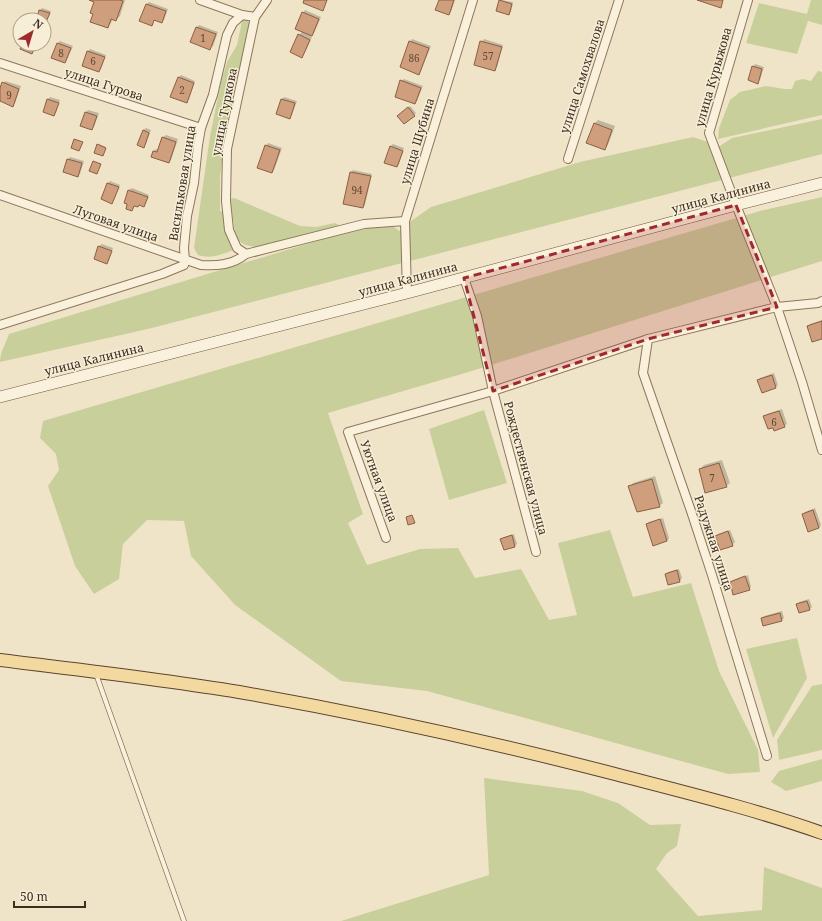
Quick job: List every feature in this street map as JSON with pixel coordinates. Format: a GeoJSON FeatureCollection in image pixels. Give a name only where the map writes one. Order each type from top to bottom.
{"type":"FeatureCollection","features":[{"type":"Feature","properties":{"kind":"main road","name":"улица Калинина"},"geometry":{"type":"LineString","coordinates":[[0,397],[407,293],[822,183]]}},
{"type":"Feature","properties":{"kind":"main road"},"geometry":{"type":"LineString","coordinates":[[0,660],[237,692],[428,729],[586,767],[725,803],[797,824],[822,833]]}},
{"type":"Feature","properties":{"kind":"street"},"geometry":{"type":"LineString","coordinates":[[200,0],[242,15],[255,17]]}},
{"type":"Feature","properties":{"kind":"street","name":"улица Туркова"},"geometry":{"type":"LineString","coordinates":[[246,254],[237,248],[229,230],[226,201],[227,149],[255,17],[267,0]]}},
{"type":"Feature","properties":{"kind":"street","name":"улица Шубина"},"geometry":{"type":"LineString","coordinates":[[407,293],[405,221],[473,0]]}},
{"type":"Feature","properties":{"kind":"street","name":"улица Самохвалова"},"geometry":{"type":"LineString","coordinates":[[568,158],[619,0]]}},
{"type":"Feature","properties":{"kind":"street","name":"улица Курыжова"},"geometry":{"type":"LineString","coordinates":[[748,0],[709,133],[777,307],[802,382],[822,450]]}},
{"type":"Feature","properties":{"kind":"street","name":"Васильковая улица"},"geometry":{"type":"LineString","coordinates":[[185,261],[184,248],[187,216],[194,183],[198,145],[213,95],[227,35],[233,23],[242,15]]}},
{"type":"Feature","properties":{"kind":"street","name":"улица Гурова"},"geometry":{"type":"LineString","coordinates":[[0,63],[202,128]]}},
{"type":"Feature","properties":{"kind":"street","name":"Луговая улица"},"geometry":{"type":"LineString","coordinates":[[0,195],[185,261],[201,265],[218,266],[239,260],[246,254]]}},
{"type":"Feature","properties":{"kind":"street"},"geometry":{"type":"LineString","coordinates":[[246,254],[364,224],[405,221]]}},
{"type":"Feature","properties":{"kind":"street"},"geometry":{"type":"LineString","coordinates":[[0,325],[162,274],[184,265],[185,261]]}},
{"type":"Feature","properties":{"kind":"street","name":"Рождественская улица"},"geometry":{"type":"LineString","coordinates":[[464,278],[477,316],[493,391],[536,552]]}},
{"type":"Feature","properties":{"kind":"street"},"geometry":{"type":"LineString","coordinates":[[493,391],[648,339],[777,307],[822,301]]}},
{"type":"Feature","properties":{"kind":"street","name":"Радужная улица"},"geometry":{"type":"LineString","coordinates":[[648,339],[643,373],[707,561],[767,756]]}},
{"type":"Feature","properties":{"kind":"street","name":"Уютная улица"},"geometry":{"type":"LineString","coordinates":[[386,538],[348,432],[493,391]]}},
{"type":"Feature","properties":{"kind":"lane"},"geometry":{"type":"LineString","coordinates":[[95,672],[184,921]]}},
{"type":"Feature","properties":{"kind":"highlighted area"},"geometry":{"type":"Polygon","coordinates":[[[736,205],[777,307],[648,339],[493,391],[464,278],[736,205]]]}},
{"type":"Feature","properties":{"kind":"green space"},"geometry":{"type":"Polygon","coordinates":[[[811,0],[822,0],[822,25],[808,21],[797,54],[746,43],[759,3],[807,14],[811,0]]]}},
{"type":"Feature","properties":{"kind":"green space"},"geometry":{"type":"Polygon","coordinates":[[[243,17],[249,22],[249,36],[227,124],[220,177],[220,211],[224,212],[226,231],[233,250],[216,256],[207,257],[198,255],[194,248],[210,136],[221,82],[227,62],[237,45],[243,17]]]}},
{"type":"Feature","properties":{"kind":"green space"},"geometry":{"type":"Polygon","coordinates":[[[818,71],[822,72],[822,115],[718,139],[719,128],[730,100],[740,92],[766,86],[792,89],[795,81],[803,79],[811,81],[818,71]]]}},
{"type":"Feature","properties":{"kind":"green space"},"geometry":{"type":"Polygon","coordinates":[[[822,119],[822,154],[148,329],[0,362],[2,351],[9,334],[363,227],[393,226],[399,231],[431,207],[580,162],[693,137],[720,146],[732,138],[822,119]]]}},
{"type":"Feature","properties":{"kind":"green space"},"geometry":{"type":"Polygon","coordinates":[[[822,197],[822,261],[472,371],[328,413],[363,514],[348,523],[367,565],[420,549],[458,548],[475,578],[521,569],[549,620],[577,615],[558,543],[610,530],[633,597],[691,583],[719,671],[758,750],[760,772],[728,774],[427,691],[341,681],[235,605],[191,556],[184,521],[147,520],[123,544],[119,579],[94,594],[75,566],[48,486],[59,470],[56,454],[40,438],[43,421],[760,211],[822,197]]]}},
{"type":"Feature","properties":{"kind":"green space"},"geometry":{"type":"Polygon","coordinates":[[[234,198],[300,226],[316,227],[335,223],[339,225],[332,229],[256,247],[245,245],[236,239],[230,199],[234,198]]]}},
{"type":"Feature","properties":{"kind":"green space"},"geometry":{"type":"Polygon","coordinates":[[[484,410],[507,483],[449,500],[429,429],[484,410]]]}},
{"type":"Feature","properties":{"kind":"green space"},"geometry":{"type":"Polygon","coordinates":[[[797,638],[807,678],[773,738],[746,649],[797,638]]]}},
{"type":"Feature","properties":{"kind":"green space"},"geometry":{"type":"Polygon","coordinates":[[[822,684],[822,750],[779,760],[777,740],[812,686],[822,684]]]}},
{"type":"Feature","properties":{"kind":"green space"},"geometry":{"type":"Polygon","coordinates":[[[822,759],[822,781],[786,791],[771,782],[779,771],[822,759]]]}},
{"type":"Feature","properties":{"kind":"green space"},"geometry":{"type":"Polygon","coordinates":[[[484,778],[582,791],[618,803],[650,825],[681,824],[677,846],[667,853],[656,869],[698,916],[762,910],[764,867],[822,888],[822,921],[341,921],[489,875],[484,778]]]}},
{"type":"Feature","properties":{"kind":"building"},"geometry":{"type":"Polygon","coordinates":[[[89,0],[123,1],[116,21],[111,19],[108,28],[90,22],[93,14],[90,13],[94,2],[89,0]]]}},
{"type":"Feature","properties":{"kind":"building"},"geometry":{"type":"Polygon","coordinates":[[[304,0],[327,0],[323,11],[303,3],[304,0]]]}},
{"type":"Feature","properties":{"kind":"building"},"geometry":{"type":"Polygon","coordinates":[[[439,0],[454,0],[449,15],[435,10],[439,0]]]}},
{"type":"Feature","properties":{"kind":"building"},"geometry":{"type":"Polygon","coordinates":[[[499,0],[512,4],[509,15],[496,11],[499,0]]]}},
{"type":"Feature","properties":{"kind":"building"},"geometry":{"type":"Polygon","coordinates":[[[697,0],[723,0],[721,8],[697,0]]]}},
{"type":"Feature","properties":{"kind":"building"},"geometry":{"type":"Polygon","coordinates":[[[146,4],[166,11],[162,23],[154,20],[152,26],[139,21],[146,4]]]}},
{"type":"Feature","properties":{"kind":"building"},"geometry":{"type":"Polygon","coordinates":[[[302,12],[319,19],[312,36],[295,29],[302,12]]]}},
{"type":"Feature","properties":{"kind":"building"},"geometry":{"type":"Polygon","coordinates":[[[196,27],[216,34],[210,50],[190,42],[196,27]]]}},
{"type":"Feature","properties":{"kind":"building"},"geometry":{"type":"Polygon","coordinates":[[[298,34],[310,40],[302,58],[290,52],[298,34]]]}},
{"type":"Feature","properties":{"kind":"building"},"geometry":{"type":"Polygon","coordinates":[[[409,41],[429,48],[419,75],[400,67],[409,41]]]}},
{"type":"Feature","properties":{"kind":"building"},"geometry":{"type":"Polygon","coordinates":[[[480,41],[502,47],[495,71],[474,65],[480,41]]]}},
{"type":"Feature","properties":{"kind":"building"},"geometry":{"type":"Polygon","coordinates":[[[57,43],[71,48],[65,63],[51,58],[57,43]]]}},
{"type":"Feature","properties":{"kind":"building"},"geometry":{"type":"Polygon","coordinates":[[[87,51],[105,57],[99,72],[82,66],[87,51]]]}},
{"type":"Feature","properties":{"kind":"building"},"geometry":{"type":"Polygon","coordinates":[[[752,66],[762,69],[758,84],[748,80],[752,66]]]}},
{"type":"Feature","properties":{"kind":"building"},"geometry":{"type":"Polygon","coordinates":[[[178,77],[194,83],[187,103],[170,97],[178,77]]]}},
{"type":"Feature","properties":{"kind":"building"},"geometry":{"type":"Polygon","coordinates":[[[400,80],[421,88],[415,104],[395,97],[400,80]]]}},
{"type":"Feature","properties":{"kind":"building"},"geometry":{"type":"Polygon","coordinates":[[[2,82],[19,89],[13,107],[0,101],[0,88],[2,82]]]}},
{"type":"Feature","properties":{"kind":"building"},"geometry":{"type":"Polygon","coordinates":[[[47,99],[59,103],[54,116],[43,112],[47,99]]]}},
{"type":"Feature","properties":{"kind":"building"},"geometry":{"type":"Polygon","coordinates":[[[281,99],[295,103],[290,119],[276,114],[281,99]]]}},
{"type":"Feature","properties":{"kind":"building"},"geometry":{"type":"Polygon","coordinates":[[[408,107],[415,116],[404,124],[397,116],[408,107]]]}},
{"type":"Feature","properties":{"kind":"building"},"geometry":{"type":"Polygon","coordinates":[[[85,112],[97,116],[92,130],[80,126],[85,112]]]}},
{"type":"Feature","properties":{"kind":"building"},"geometry":{"type":"Polygon","coordinates":[[[594,123],[612,130],[605,150],[586,143],[594,123]]]}},
{"type":"Feature","properties":{"kind":"building"},"geometry":{"type":"Polygon","coordinates":[[[143,130],[149,133],[144,148],[137,145],[143,130]]]}},
{"type":"Feature","properties":{"kind":"building"},"geometry":{"type":"Polygon","coordinates":[[[162,137],[176,142],[169,163],[151,157],[153,151],[157,152],[162,137]]]}},
{"type":"Feature","properties":{"kind":"building"},"geometry":{"type":"Polygon","coordinates":[[[74,139],[83,142],[79,151],[71,148],[74,139]]]}},
{"type":"Feature","properties":{"kind":"building"},"geometry":{"type":"Polygon","coordinates":[[[97,144],[106,148],[103,156],[94,153],[97,144]]]}},
{"type":"Feature","properties":{"kind":"building"},"geometry":{"type":"Polygon","coordinates":[[[265,145],[280,150],[272,173],[257,168],[265,145]]]}},
{"type":"Feature","properties":{"kind":"building"},"geometry":{"type":"Polygon","coordinates":[[[390,146],[403,151],[397,167],[384,163],[390,146]]]}},
{"type":"Feature","properties":{"kind":"building"},"geometry":{"type":"Polygon","coordinates":[[[67,159],[82,163],[78,177],[63,172],[67,159]]]}},
{"type":"Feature","properties":{"kind":"building"},"geometry":{"type":"Polygon","coordinates":[[[93,161],[101,164],[97,174],[89,171],[93,161]]]}},
{"type":"Feature","properties":{"kind":"building"},"geometry":{"type":"Polygon","coordinates":[[[350,172],[371,176],[363,208],[343,204],[350,172]]]}},
{"type":"Feature","properties":{"kind":"building"},"geometry":{"type":"Polygon","coordinates":[[[107,183],[119,187],[112,204],[101,199],[107,183]]]}},
{"type":"Feature","properties":{"kind":"building"},"geometry":{"type":"Polygon","coordinates":[[[128,190],[148,197],[144,207],[139,205],[138,207],[134,206],[132,211],[126,209],[127,204],[124,203],[128,190]]]}},
{"type":"Feature","properties":{"kind":"building"},"geometry":{"type":"Polygon","coordinates":[[[98,246],[112,251],[107,264],[94,259],[98,246]]]}},
{"type":"Feature","properties":{"kind":"building"},"geometry":{"type":"Polygon","coordinates":[[[822,321],[822,339],[812,342],[807,326],[822,321]]]}},
{"type":"Feature","properties":{"kind":"building"},"geometry":{"type":"Polygon","coordinates":[[[772,375],[776,388],[762,393],[757,380],[772,375]]]}},
{"type":"Feature","properties":{"kind":"building"},"geometry":{"type":"Polygon","coordinates":[[[779,411],[785,427],[774,431],[773,428],[768,429],[763,416],[779,411]]]}},
{"type":"Feature","properties":{"kind":"building"},"geometry":{"type":"Polygon","coordinates":[[[719,463],[727,487],[705,493],[699,469],[719,463]]]}},
{"type":"Feature","properties":{"kind":"building"},"geometry":{"type":"Polygon","coordinates":[[[652,479],[660,507],[637,512],[628,486],[652,479]]]}},
{"type":"Feature","properties":{"kind":"building"},"geometry":{"type":"Polygon","coordinates":[[[813,510],[819,528],[808,532],[802,514],[813,510]]]}},
{"type":"Feature","properties":{"kind":"building"},"geometry":{"type":"Polygon","coordinates":[[[412,515],[415,523],[408,525],[406,517],[412,515]]]}},
{"type":"Feature","properties":{"kind":"building"},"geometry":{"type":"Polygon","coordinates":[[[660,519],[667,541],[653,546],[646,524],[660,519]]]}},
{"type":"Feature","properties":{"kind":"building"},"geometry":{"type":"Polygon","coordinates":[[[728,531],[733,546],[720,550],[715,536],[728,531]]]}},
{"type":"Feature","properties":{"kind":"building"},"geometry":{"type":"Polygon","coordinates":[[[512,535],[515,547],[504,550],[500,539],[512,535]]]}},
{"type":"Feature","properties":{"kind":"building"},"geometry":{"type":"Polygon","coordinates":[[[677,570],[680,582],[668,585],[665,574],[677,570]]]}},
{"type":"Feature","properties":{"kind":"building"},"geometry":{"type":"Polygon","coordinates":[[[745,576],[750,590],[733,595],[730,582],[745,576]]]}},
{"type":"Feature","properties":{"kind":"building"},"geometry":{"type":"Polygon","coordinates":[[[807,601],[810,610],[799,613],[796,604],[807,601]]]}},
{"type":"Feature","properties":{"kind":"building"},"geometry":{"type":"Polygon","coordinates":[[[780,613],[782,621],[763,626],[761,618],[780,613]]]}}]}
